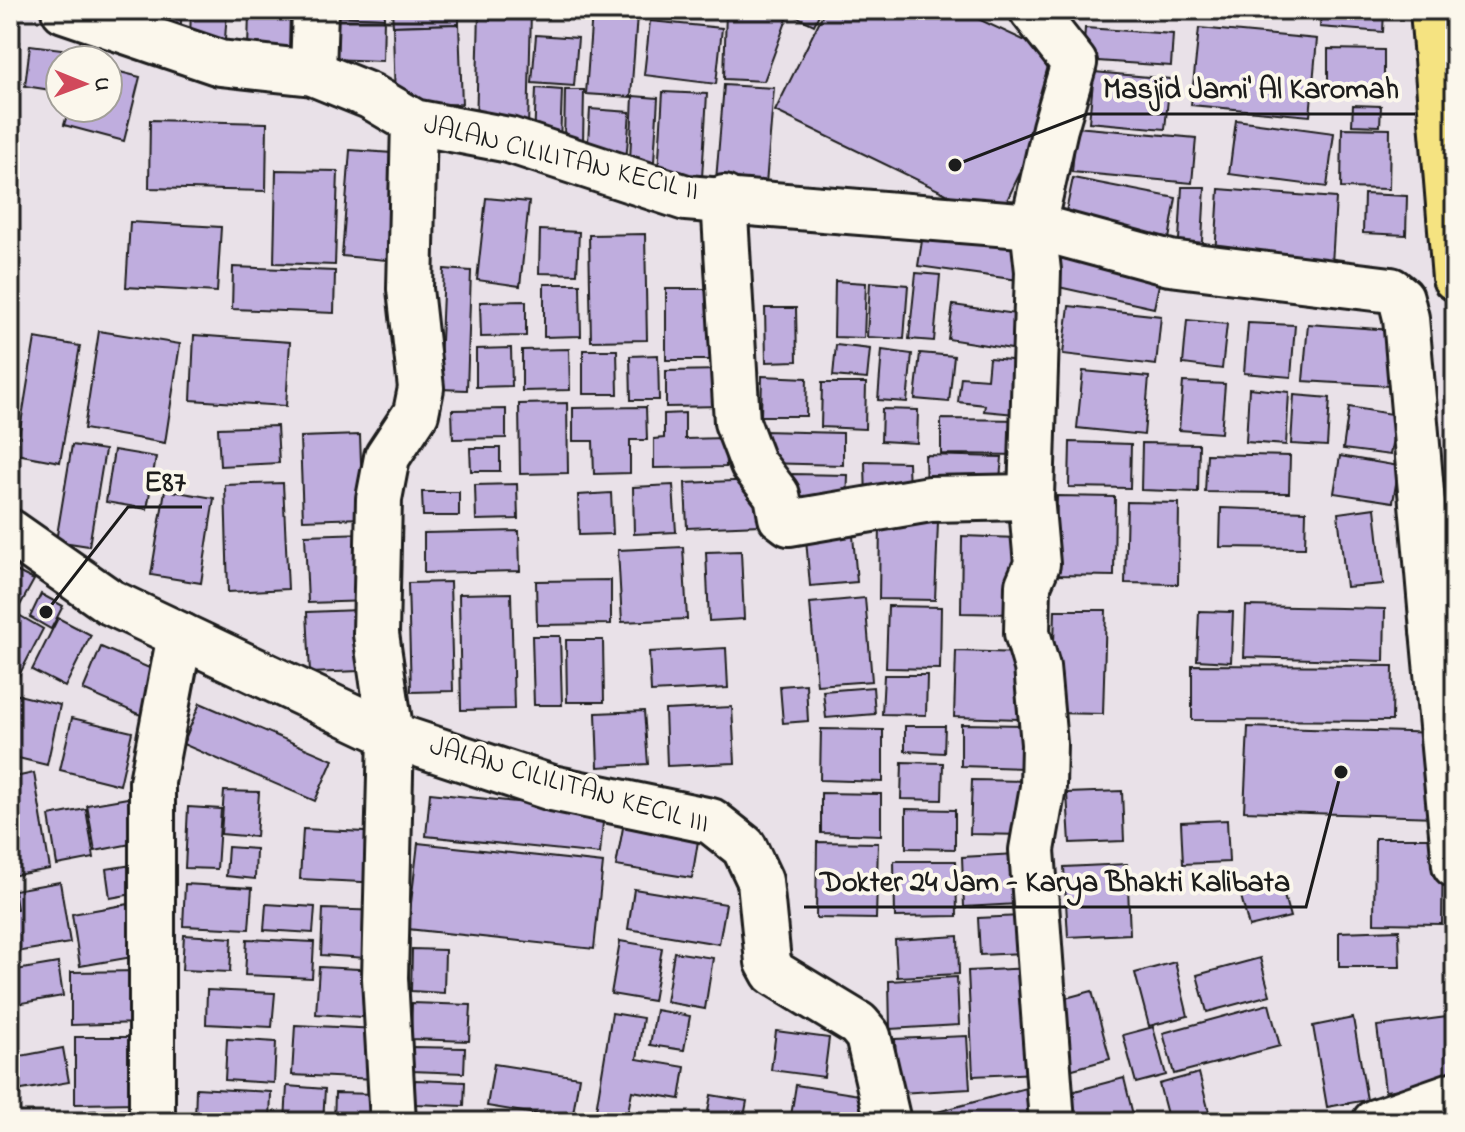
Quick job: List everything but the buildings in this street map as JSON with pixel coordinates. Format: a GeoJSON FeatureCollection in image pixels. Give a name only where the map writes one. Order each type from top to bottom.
{"type":"FeatureCollection","features":[{"type":"Feature","properties":{"kind":"main road"},"geometry":{"type":"LineString","coordinates":[[1433,10],[1455,278]]}},
{"type":"Feature","properties":{"kind":"street","name":"JALAN CILILITAN KECIL II"},"geometry":{"type":"LineString","coordinates":[[64,10],[220,63],[313,73],[370,96],[414,122],[509,140],[686,198],[724,198],[1033,226],[1170,263],[1391,290],[1401,298],[1406,318],[1444,629],[1455,865]]}},
{"type":"Feature","properties":{"kind":"street"},"geometry":{"type":"LineString","coordinates":[[313,73],[315,10]]}},
{"type":"Feature","properties":{"kind":"street"},"geometry":{"type":"LineString","coordinates":[[1032,10],[1074,63],[1055,128],[1033,226],[1038,271],[1031,497],[1037,564],[1028,585],[1027,633],[1037,667],[1044,744],[1043,787],[1032,850],[1052,1122]]}},
{"type":"Feature","properties":{"kind":"street"},"geometry":{"type":"LineString","coordinates":[[391,735],[376,634],[379,499],[387,457],[416,413],[421,388],[410,289],[414,122]]}},
{"type":"Feature","properties":{"kind":"street","name":"JALAN CILILITAN KECIL II"},"geometry":{"type":"LineString","coordinates":[[724,198],[737,422],[753,464],[777,495],[781,517],[789,523],[930,499],[1031,497]]}},
{"type":"Feature","properties":{"kind":"street","name":"JALAN CILILITAN KECIL III"},"geometry":{"type":"LineString","coordinates":[[10,532],[110,602],[391,735],[552,788],[711,821],[744,847],[760,881],[768,962],[774,973],[858,1024],[868,1036],[888,1122]]}},
{"type":"Feature","properties":{"kind":"street"},"geometry":{"type":"LineString","coordinates":[[152,1122],[152,782],[180,635]]}},
{"type":"Feature","properties":{"kind":"street","name":"JALAN CILILITAN KECIL III"},"geometry":{"type":"LineString","coordinates":[[391,735],[385,978],[393,1122]]}},
{"type":"Feature","properties":{"kind":"street"},"geometry":{"type":"LineString","coordinates":[[1375,1122],[1455,1094]]}},
{"type":"Feature","properties":{"kind":"place","name":"Masjid Jami' Al Karomah"},"geometry":{"type":"Point","coordinates":[955,165]}},
{"type":"Feature","properties":{"kind":"place","name":"E87"},"geometry":{"type":"Point","coordinates":[46,612]}},
{"type":"Feature","properties":{"kind":"place","name":"Dokter 24 Jam - Karya Bhakti Kalibata"},"geometry":{"type":"Point","coordinates":[1341,772]}}]}
